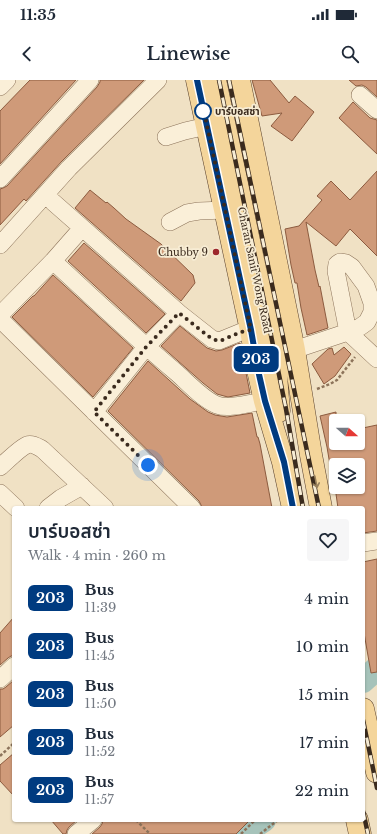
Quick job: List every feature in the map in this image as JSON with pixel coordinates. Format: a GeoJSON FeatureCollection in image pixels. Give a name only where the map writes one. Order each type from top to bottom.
{"type":"FeatureCollection","features":[{"type":"Feature","properties":{"kind":"main road","name":"Charan Sanit Wong Road"},"geometry":{"type":"LineString","coordinates":[[197,80],[265,401],[284,462]]}},
{"type":"Feature","properties":{"kind":"main road","name":"Charan Sanit Wong Road"},"geometry":{"type":"LineString","coordinates":[[215,80],[275,364],[284,462],[293,506]]}},
{"type":"Feature","properties":{"kind":"main road","name":"Charan Sanit Wong Road"},"geometry":{"type":"LineString","coordinates":[[227,80],[274,305],[311,455]]}},
{"type":"Feature","properties":{"kind":"main road","name":"Charan Sanit Wong Road"},"geometry":{"type":"LineString","coordinates":[[239,80],[294,350],[321,506]]}},
{"type":"Feature","properties":{"kind":"main road"},"geometry":{"type":"LineString","coordinates":[[365,717],[377,772]]}},
{"type":"Feature","properties":{"kind":"main road"},"geometry":{"type":"LineString","coordinates":[[357,822],[360,834]]}},
{"type":"Feature","properties":{"kind":"street"},"geometry":{"type":"LineString","coordinates":[[0,87],[7,80]]}},
{"type":"Feature","properties":{"kind":"street"},"geometry":{"type":"LineString","coordinates":[[0,179],[90,80]]}},
{"type":"Feature","properties":{"kind":"street"},"geometry":{"type":"LineString","coordinates":[[0,245],[69,168],[158,80]]}},
{"type":"Feature","properties":{"kind":"street"},"geometry":{"type":"LineString","coordinates":[[360,95],[377,110]]}},
{"type":"Feature","properties":{"kind":"street"},"geometry":{"type":"LineString","coordinates":[[166,137],[185,130],[207,126]]}},
{"type":"Feature","properties":{"kind":"street"},"geometry":{"type":"LineString","coordinates":[[53,202],[179,313],[212,339],[220,341],[241,332],[251,330]]}},
{"type":"Feature","properties":{"kind":"street"},"geometry":{"type":"LineString","coordinates":[[170,222],[187,213],[225,210]]}},
{"type":"Feature","properties":{"kind":"street"},"geometry":{"type":"LineString","coordinates":[[0,315],[82,228]]}},
{"type":"Feature","properties":{"kind":"street"},"geometry":{"type":"LineString","coordinates":[[52,261],[146,347],[206,398],[217,405],[228,407],[265,401]]}},
{"type":"Feature","properties":{"kind":"street"},"geometry":{"type":"LineString","coordinates":[[94,412],[146,347],[179,313]]}},
{"type":"Feature","properties":{"kind":"street"},"geometry":{"type":"LineString","coordinates":[[0,319],[190,506]]}},
{"type":"Feature","properties":{"kind":"street"},"geometry":{"type":"LineString","coordinates":[[294,350],[348,332],[377,359]]}},
{"type":"Feature","properties":{"kind":"street"},"geometry":{"type":"LineString","coordinates":[[1,465],[27,445],[33,445],[42,449],[103,506]]}},
{"type":"Feature","properties":{"kind":"street"},"geometry":{"type":"LineString","coordinates":[[51,506],[82,486]]}},
{"type":"Feature","properties":{"kind":"street"},"geometry":{"type":"LineString","coordinates":[[0,493],[14,506]]}},
{"type":"Feature","properties":{"kind":"street"},"geometry":{"type":"LineString","coordinates":[[365,543],[377,541]]}},
{"type":"Feature","properties":{"kind":"street"},"geometry":{"type":"LineString","coordinates":[[0,679],[12,668]]}},
{"type":"Feature","properties":{"kind":"street"},"geometry":{"type":"LineString","coordinates":[[76,834],[91,822]]}},
{"type":"Feature","properties":{"kind":"path"},"geometry":{"type":"LineString","coordinates":[[301,394],[337,380],[364,347]]}},
{"type":"Feature","properties":{"kind":"path"},"geometry":{"type":"LineString","coordinates":[[0,756],[12,745]]}},
{"type":"Feature","properties":{"kind":"path"},"geometry":{"type":"LineString","coordinates":[[138,822],[150,834]]}},
{"type":"Feature","properties":{"kind":"path"},"geometry":{"type":"LineString","coordinates":[[240,834],[253,822]]}},
{"type":"Feature","properties":{"kind":"path"},"geometry":{"type":"LineString","coordinates":[[260,834],[275,822]]}},
{"type":"Feature","properties":{"kind":"building"},"geometry":{"type":"Polygon","coordinates":[[[30,80],[76,80],[0,164],[0,111],[30,80]]]}},
{"type":"Feature","properties":{"kind":"building"},"geometry":{"type":"Polygon","coordinates":[[[100,80],[144,80],[62,161],[26,201],[24,199],[0,225],[0,189],[7,186],[97,87],[100,80]]]}},
{"type":"Feature","properties":{"kind":"building"},"geometry":{"type":"Polygon","coordinates":[[[252,80],[270,80],[289,103],[295,96],[314,112],[292,141],[271,126],[282,113],[262,116],[252,80]]]}},
{"type":"Feature","properties":{"kind":"building"},"geometry":{"type":"Polygon","coordinates":[[[349,80],[377,80],[377,97],[366,87],[362,85],[356,86],[349,80]]]}},
{"type":"Feature","properties":{"kind":"building"},"geometry":{"type":"Polygon","coordinates":[[[353,102],[370,118],[377,120],[377,154],[339,118],[353,102]]]}},
{"type":"Feature","properties":{"kind":"building"},"geometry":{"type":"Polygon","coordinates":[[[377,171],[377,256],[350,229],[336,246],[306,222],[328,328],[307,335],[297,283],[295,283],[291,265],[285,229],[299,226],[322,200],[317,196],[331,181],[350,200],[377,171]]]}},
{"type":"Feature","properties":{"kind":"building"},"geometry":{"type":"Polygon","coordinates":[[[90,190],[106,203],[107,202],[126,219],[161,244],[193,275],[195,283],[181,301],[75,208],[90,190]]]}},
{"type":"Feature","properties":{"kind":"building"},"geometry":{"type":"Polygon","coordinates":[[[84,243],[165,314],[146,333],[68,261],[84,243]]]}},
{"type":"Feature","properties":{"kind":"building"},"geometry":{"type":"Polygon","coordinates":[[[53,275],[133,348],[93,397],[12,317],[53,275]]]}},
{"type":"Feature","properties":{"kind":"building"},"geometry":{"type":"Polygon","coordinates":[[[180,326],[207,348],[216,351],[240,343],[250,393],[228,397],[217,394],[161,346],[180,326]]]}},
{"type":"Feature","properties":{"kind":"building"},"geometry":{"type":"Polygon","coordinates":[[[344,347],[351,354],[335,376],[324,384],[312,364],[328,349],[332,348],[334,355],[344,347]]]}},
{"type":"Feature","properties":{"kind":"building"},"geometry":{"type":"Polygon","coordinates":[[[148,361],[190,399],[208,412],[227,417],[252,413],[260,444],[272,506],[201,506],[199,501],[108,411],[148,361]]]}},
{"type":"Feature","properties":{"kind":"building"},"geometry":{"type":"Polygon","coordinates":[[[336,412],[336,414],[329,414],[329,450],[365,450],[365,428],[377,425],[377,531],[365,533],[365,506],[338,506],[336,494],[365,494],[365,458],[329,459],[320,416],[336,412]]]}},
{"type":"Feature","properties":{"kind":"building"},"geometry":{"type":"Polygon","coordinates":[[[377,559],[377,672],[371,673],[365,638],[365,562],[377,559]]]}},
{"type":"Feature","properties":{"kind":"building"},"geometry":{"type":"Polygon","coordinates":[[[12,619],[12,656],[0,665],[0,633],[12,619]]]}},
{"type":"Feature","properties":{"kind":"building"},"geometry":{"type":"Polygon","coordinates":[[[12,682],[12,727],[0,737],[0,689],[6,687],[12,682]]]}},
{"type":"Feature","properties":{"kind":"building"},"geometry":{"type":"Polygon","coordinates":[[[12,755],[12,794],[0,781],[0,765],[12,755]]]}},
{"type":"Feature","properties":{"kind":"building"},"geometry":{"type":"Polygon","coordinates":[[[53,822],[75,822],[69,827],[66,834],[63,834],[53,822]]]}},
{"type":"Feature","properties":{"kind":"building"},"geometry":{"type":"Polygon","coordinates":[[[102,822],[248,822],[236,834],[92,834],[102,822]]]}},
{"type":"Feature","properties":{"kind":"waterway"},"geometry":{"type":"LineString","coordinates":[[365,679],[377,668]]}},
{"type":"Feature","properties":{"kind":"waterway"},"geometry":{"type":"LineString","coordinates":[[246,834],[249,830],[261,822]]}},
{"type":"Feature","properties":{"kind":"railway"},"geometry":{"type":"LineString","coordinates":[[219,80],[286,409],[303,506]]}},
{"type":"Feature","properties":{"kind":"railway"},"geometry":{"type":"LineString","coordinates":[[229,80],[319,506]]}},
{"type":"Feature","properties":{"kind":"railway"},"geometry":{"type":"LineString","coordinates":[[365,730],[377,788]]}},
{"type":"Feature","properties":{"kind":"railway"},"geometry":{"type":"LineString","coordinates":[[365,820],[368,834]]}},
{"type":"Feature","properties":{"kind":"bus line","name":"203"},"geometry":{"type":"LineString","coordinates":[[197,80],[251,330],[258,370],[265,401],[284,462],[293,506]]}},
{"type":"Feature","properties":{"kind":"place","name":"บาร์บอสซ่า"},"geometry":{"type":"Point","coordinates":[203,111]}},
{"type":"Feature","properties":{"kind":"place","name":"Chubby 9"},"geometry":{"type":"Point","coordinates":[216,252]}},
{"type":"Feature","properties":{"kind":"route"},"geometry":{"type":"LineString","coordinates":[[148,465],[94,412],[146,347],[179,313],[212,339],[220,341],[241,332],[251,330],[203,107],[203,111]]}}]}
